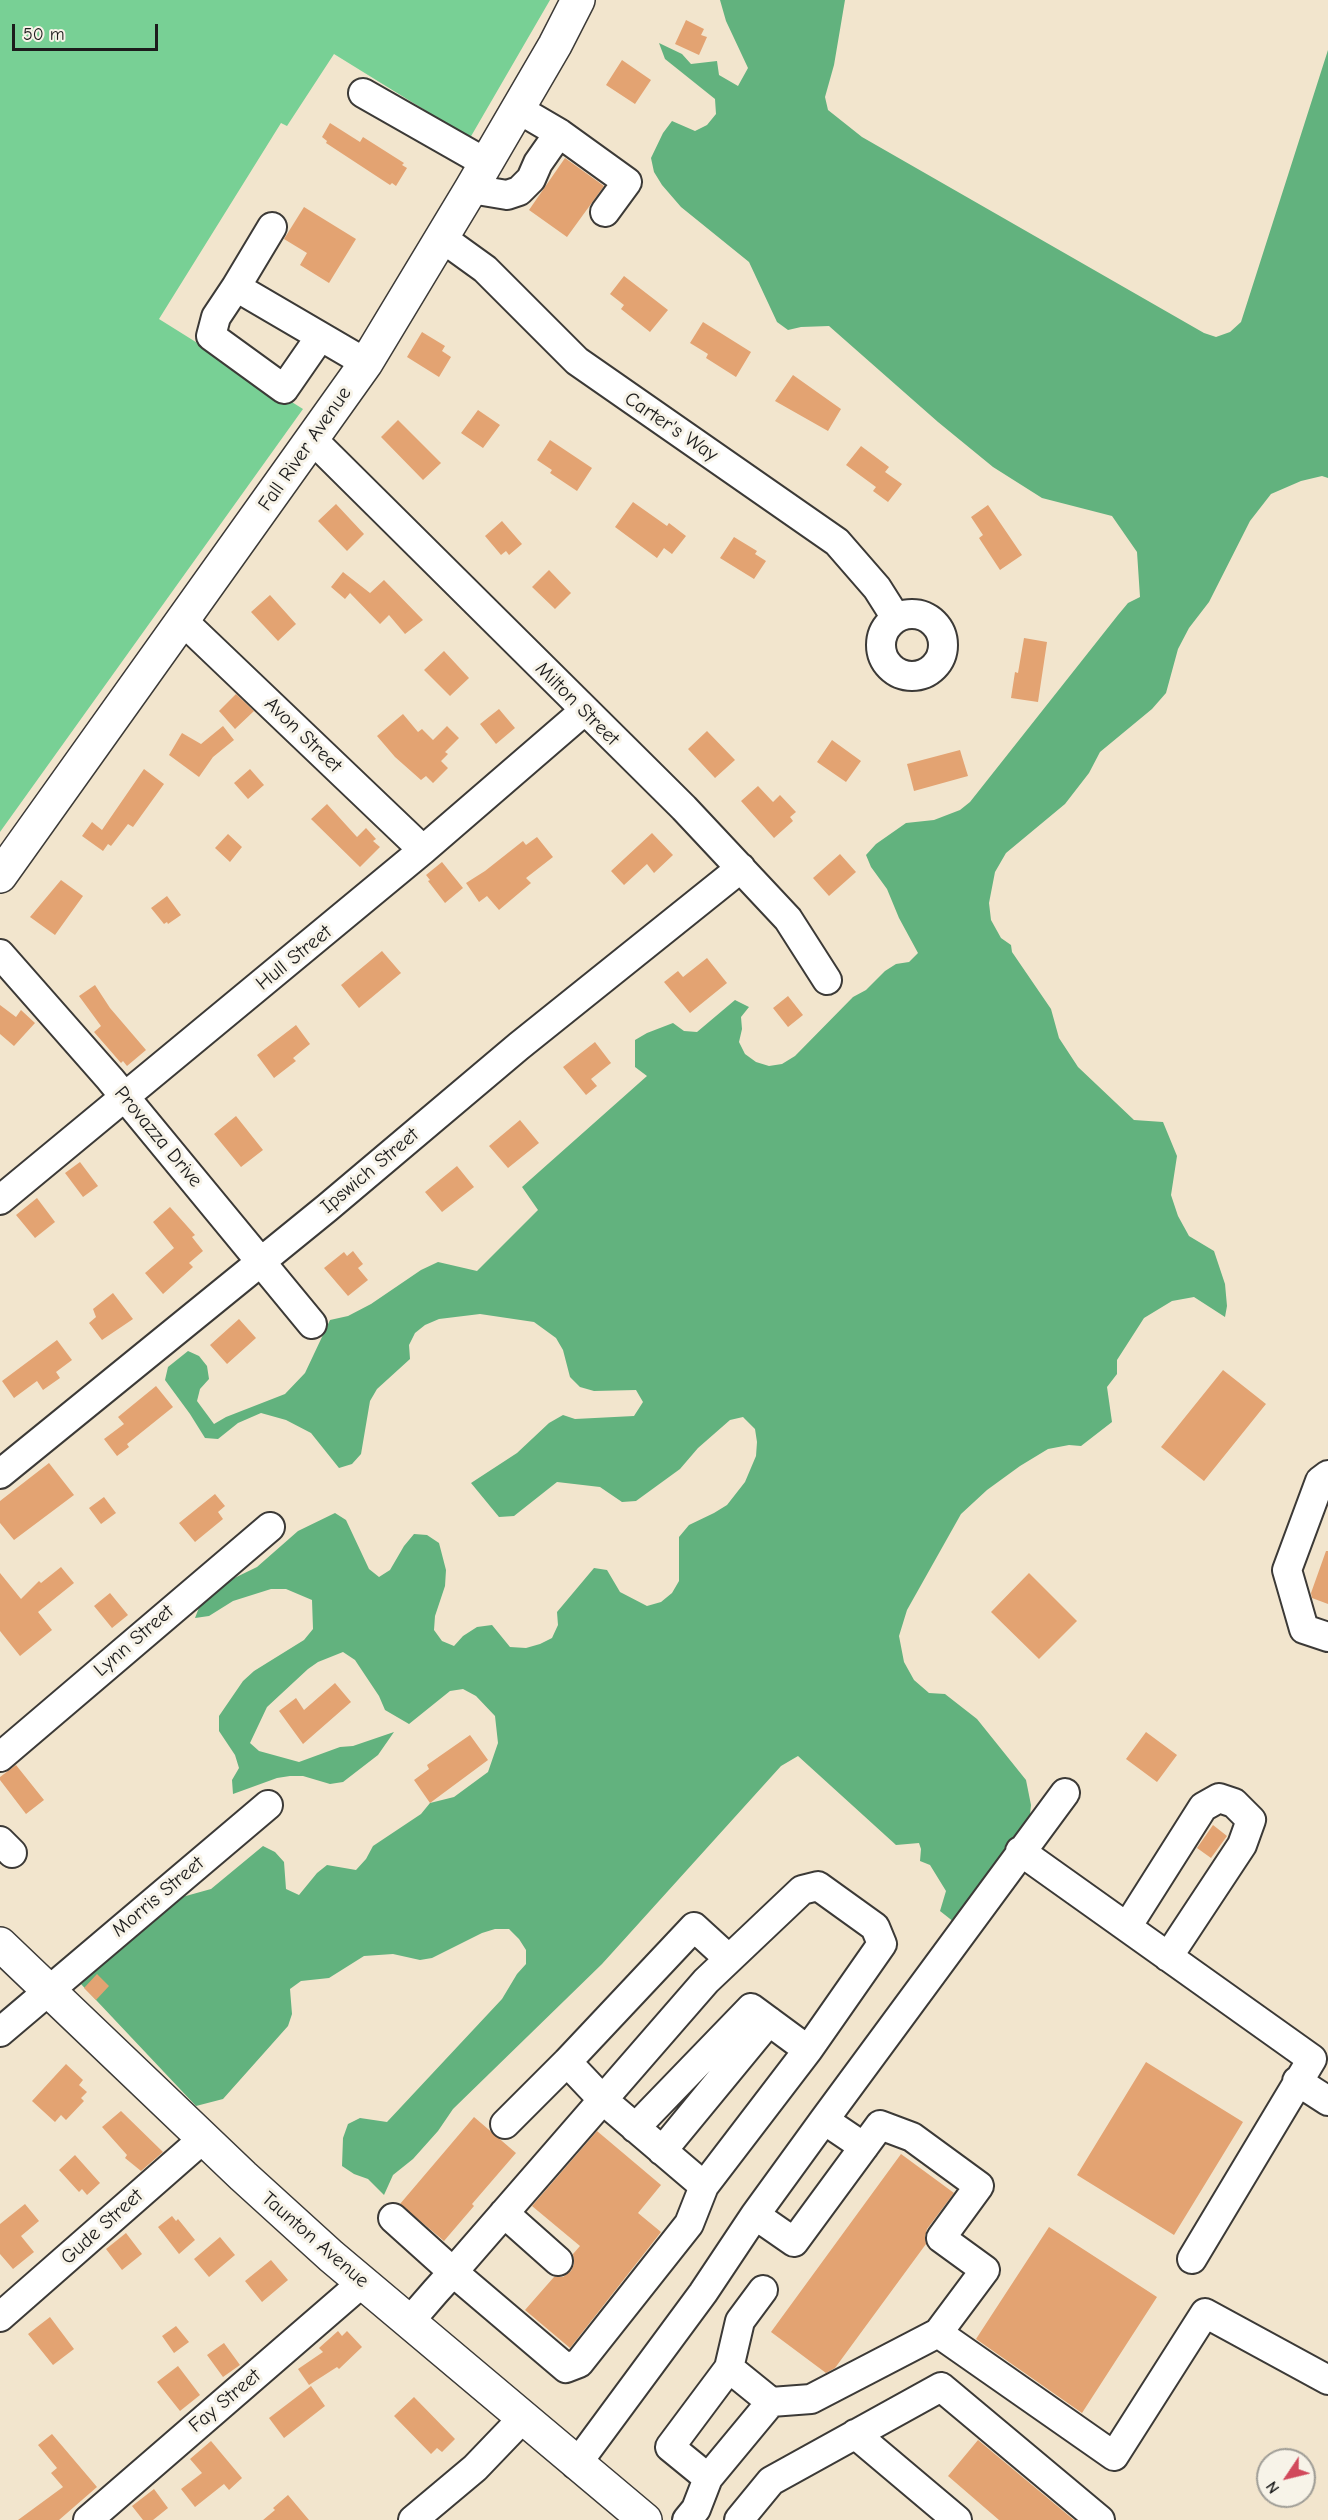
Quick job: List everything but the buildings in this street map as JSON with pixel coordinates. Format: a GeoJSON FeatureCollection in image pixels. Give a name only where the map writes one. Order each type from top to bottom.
{"type":"FeatureCollection","features":[{"type":"Feature","properties":{"kind":"main road","name":"Fall River Avenue"},"geometry":{"type":"LineString","coordinates":[[0,876],[366,363],[479,176],[578,0]]}},
{"type":"Feature","properties":{"kind":"main road","name":"Taunton Avenue"},"geometry":{"type":"LineString","coordinates":[[0,1944],[331,2256],[576,2465],[645,2520]]}},
{"type":"Feature","properties":{"kind":"street"},"geometry":{"type":"LineString","coordinates":[[363,93],[507,195],[519,191],[531,179],[538,163],[559,133]]}},
{"type":"Feature","properties":{"kind":"street"},"geometry":{"type":"LineString","coordinates":[[518,109],[559,133],[627,182],[605,212]]}},
{"type":"Feature","properties":{"kind":"street"},"geometry":{"type":"LineString","coordinates":[[272,227],[216,317],[211,336],[284,389],[320,337]]}},
{"type":"Feature","properties":{"kind":"street","name":"Carter's Way"},"geometry":{"type":"LineString","coordinates":[[442,238],[484,269],[577,361],[837,542],[877,588],[896,618]]}},
{"type":"Feature","properties":{"kind":"street"},"geometry":{"type":"LineString","coordinates":[[236,287],[366,363]]}},
{"type":"Feature","properties":{"kind":"street","name":"Milton Street"},"geometry":{"type":"LineString","coordinates":[[313,440],[684,808],[788,920],[827,980]]}},
{"type":"Feature","properties":{"kind":"street","name":"Avon Street"},"geometry":{"type":"LineString","coordinates":[[183,621],[423,850]]}},
{"type":"Feature","properties":{"kind":"street","name":"Hull Street"},"geometry":{"type":"LineString","coordinates":[[0,1200],[423,850],[584,711]]}},
{"type":"Feature","properties":{"kind":"street","name":"Ipswich Street"},"geometry":{"type":"LineString","coordinates":[[0,1474],[260,1262],[519,1046],[741,868]]}},
{"type":"Feature","properties":{"kind":"street","name":"Provazza Drive"},"geometry":{"type":"LineString","coordinates":[[0,954],[110,1079],[124,1099],[312,1324]]}},
{"type":"Feature","properties":{"kind":"street"},"geometry":{"type":"LineString","coordinates":[[1328,1475],[1320,1481],[1287,1569],[1304,1629],[1328,1637]]}},
{"type":"Feature","properties":{"kind":"street","name":"Lynn Street"},"geometry":{"type":"LineString","coordinates":[[0,1757],[159,1619],[270,1527]]}},
{"type":"Feature","properties":{"kind":"street"},"geometry":{"type":"LineString","coordinates":[[576,2465],[703,2293],[755,2215],[824,2120],[1020,1851],[1065,1793]]}},
{"type":"Feature","properties":{"kind":"street"},"geometry":{"type":"LineString","coordinates":[[1127,1927],[1203,1807],[1219,1798],[1234,1803],[1251,1820],[1242,1845],[1168,1957]]}},
{"type":"Feature","properties":{"kind":"street","name":"Morris Street"},"geometry":{"type":"LineString","coordinates":[[0,2032],[268,1805]]}},
{"type":"Feature","properties":{"kind":"street"},"geometry":{"type":"LineString","coordinates":[[1020,1851],[1312,2059],[1192,2259]]}},
{"type":"Feature","properties":{"kind":"street"},"geometry":{"type":"LineString","coordinates":[[393,2218],[453,2272],[566,2368],[579,2363],[689,2224],[704,2186],[808,2050],[882,1944],[874,1927],[818,1886],[802,1890],[706,1981],[603,2100],[453,2272],[409,2322]]}},
{"type":"Feature","properties":{"kind":"street"},"geometry":{"type":"LineString","coordinates":[[505,2124],[567,2062],[694,1927],[729,1959]]}},
{"type":"Feature","properties":{"kind":"street"},"geometry":{"type":"LineString","coordinates":[[635,2128],[752,2008],[808,2050]]}},
{"type":"Feature","properties":{"kind":"street"},"geometry":{"type":"LineString","coordinates":[[663,2151],[770,2022]]}},
{"type":"Feature","properties":{"kind":"street"},"geometry":{"type":"LineString","coordinates":[[567,2062],[603,2100],[704,2186]]}},
{"type":"Feature","properties":{"kind":"street"},"geometry":{"type":"LineString","coordinates":[[1297,2081],[1328,2101]]}},
{"type":"Feature","properties":{"kind":"street"},"geometry":{"type":"LineString","coordinates":[[824,2120],[864,2148]]}},
{"type":"Feature","properties":{"kind":"street"},"geometry":{"type":"LineString","coordinates":[[729,2368],[771,2402],[811,2399],[938,2333],[985,2270],[941,2238],[979,2186],[912,2137],[880,2125],[794,2242],[755,2215]]}},
{"type":"Feature","properties":{"kind":"street","name":"Gude Street"},"geometry":{"type":"LineString","coordinates":[[0,2317],[204,2138]]}},
{"type":"Feature","properties":{"kind":"street"},"geometry":{"type":"LineString","coordinates":[[504,2213],[558,2261]]}},
{"type":"Feature","properties":{"kind":"street","name":"Fay Street"},"geometry":{"type":"LineString","coordinates":[[88,2520],[363,2283]]}},
{"type":"Feature","properties":{"kind":"street"},"geometry":{"type":"LineString","coordinates":[[708,2478],[670,2447],[729,2368],[740,2321],[763,2290]]}},
{"type":"Feature","properties":{"kind":"street"},"geometry":{"type":"LineString","coordinates":[[703,2293],[740,2321]]}},
{"type":"Feature","properties":{"kind":"street"},"geometry":{"type":"LineString","coordinates":[[938,2333],[1114,2456],[1205,2313],[1328,2380]]}},
{"type":"Feature","properties":{"kind":"street"},"geometry":{"type":"LineString","coordinates":[[739,2520],[771,2481],[941,2387],[1100,2520]]}},
{"type":"Feature","properties":{"kind":"street"},"geometry":{"type":"LineString","coordinates":[[687,2520],[696,2509],[708,2478],[771,2402]]}},
{"type":"Feature","properties":{"kind":"street"},"geometry":{"type":"LineString","coordinates":[[413,2520],[475,2468],[522,2419]]}},
{"type":"Feature","properties":{"kind":"street"},"geometry":{"type":"LineString","coordinates":[[855,2434],[957,2520]]}},
{"type":"Feature","properties":{"kind":"green space"},"geometry":{"type":"Polygon","coordinates":[[[0,0],[550,0],[470,138],[334,54],[287,126],[281,123],[159,319],[303,409],[0,832],[0,0]]]}},
{"type":"Feature","properties":{"kind":"green space"},"geometry":{"type":"Polygon","coordinates":[[[720,0],[845,0],[834,65],[825,97],[828,110],[862,137],[1204,333],[1216,337],[1230,332],[1241,322],[1328,50],[1328,478],[1322,476],[1301,481],[1271,494],[1250,521],[1209,602],[1189,628],[1178,649],[1166,693],[1152,709],[1100,752],[1089,773],[1065,804],[1006,853],[995,872],[989,903],[991,920],[1001,938],[1011,945],[1012,952],[1051,1009],[1059,1038],[1078,1067],[1134,1120],[1163,1122],[1177,1156],[1171,1195],[1178,1216],[1189,1236],[1214,1251],[1225,1284],[1227,1306],[1225,1317],[1194,1297],[1172,1301],[1144,1318],[1117,1360],[1117,1374],[1107,1387],[1112,1422],[1081,1446],[1069,1445],[1048,1449],[987,1490],[961,1514],[907,1610],[899,1636],[904,1662],[914,1680],[929,1693],[945,1694],[977,1719],[1026,1780],[1031,1805],[1030,1815],[959,1926],[940,1911],[946,1891],[930,1865],[920,1861],[919,1843],[896,1845],[798,1756],[781,1766],[602,1964],[453,2109],[438,2131],[413,2159],[393,2175],[384,2195],[368,2179],[342,2166],[343,2138],[348,2124],[360,2118],[387,2122],[502,1999],[526,1964],[526,1950],[509,1929],[495,1929],[482,1933],[432,1958],[420,1960],[393,1954],[364,1956],[329,1978],[301,1981],[290,1989],[292,2014],[288,2026],[223,2099],[196,2106],[80,1983],[156,1920],[175,1899],[211,1889],[263,1846],[275,1852],[284,1862],[286,1889],[299,1895],[317,1873],[327,1865],[356,1870],[366,1859],[373,1846],[421,1814],[430,1803],[454,1797],[488,1772],[498,1743],[495,1716],[476,1696],[463,1689],[450,1691],[409,1724],[385,1710],[379,1696],[355,1660],[343,1652],[318,1662],[308,1669],[267,1707],[250,1743],[259,1751],[299,1762],[340,1747],[353,1746],[394,1732],[378,1755],[343,1782],[330,1784],[303,1776],[290,1776],[277,1778],[233,1794],[232,1780],[239,1768],[235,1755],[219,1731],[219,1716],[243,1681],[254,1671],[304,1640],[313,1629],[312,1600],[286,1589],[271,1589],[233,1601],[209,1616],[195,1618],[200,1605],[222,1584],[257,1567],[298,1531],[335,1513],[346,1520],[369,1569],[379,1577],[390,1570],[414,1534],[427,1535],[439,1543],[446,1570],[445,1586],[435,1616],[434,1630],[442,1641],[454,1646],[463,1636],[477,1627],[492,1625],[510,1647],[526,1648],[540,1644],[552,1638],[558,1625],[557,1612],[594,1568],[607,1570],[620,1592],[647,1606],[661,1602],[672,1593],[679,1581],[679,1537],[689,1525],[727,1505],[745,1482],[756,1456],[755,1429],[743,1417],[730,1420],[698,1448],[680,1469],[636,1501],[622,1502],[600,1487],[557,1482],[514,1516],[499,1517],[471,1483],[517,1453],[549,1423],[563,1415],[575,1419],[634,1416],[643,1402],[636,1390],[594,1391],[580,1387],[570,1377],[563,1350],[556,1338],[534,1322],[480,1314],[439,1319],[425,1325],[415,1333],[409,1345],[410,1359],[377,1389],[370,1401],[361,1454],[352,1464],[339,1468],[311,1433],[286,1420],[261,1413],[238,1423],[218,1439],[205,1438],[165,1380],[168,1367],[188,1351],[199,1356],[207,1366],[209,1379],[200,1389],[197,1401],[214,1424],[285,1394],[305,1373],[330,1320],[348,1316],[371,1304],[421,1270],[438,1262],[477,1271],[538,1210],[522,1187],[647,1076],[635,1067],[635,1040],[647,1033],[673,1023],[684,1031],[697,1032],[735,1000],[749,1007],[741,1017],[742,1029],[739,1042],[745,1054],[756,1062],[769,1066],[782,1064],[795,1056],[853,997],[866,990],[885,971],[896,964],[909,962],[918,953],[899,918],[887,889],[871,867],[866,855],[876,844],[906,823],[934,820],[960,810],[970,802],[1118,615],[1128,603],[1140,597],[1137,552],[1112,516],[1042,498],[993,467],[829,326],[788,330],[777,322],[749,262],[681,207],[662,185],[654,172],[651,158],[663,133],[672,121],[695,131],[707,125],[716,114],[715,99],[665,59],[659,43],[682,54],[691,64],[717,61],[719,75],[738,86],[748,68],[726,21],[720,0]]]}}]}
